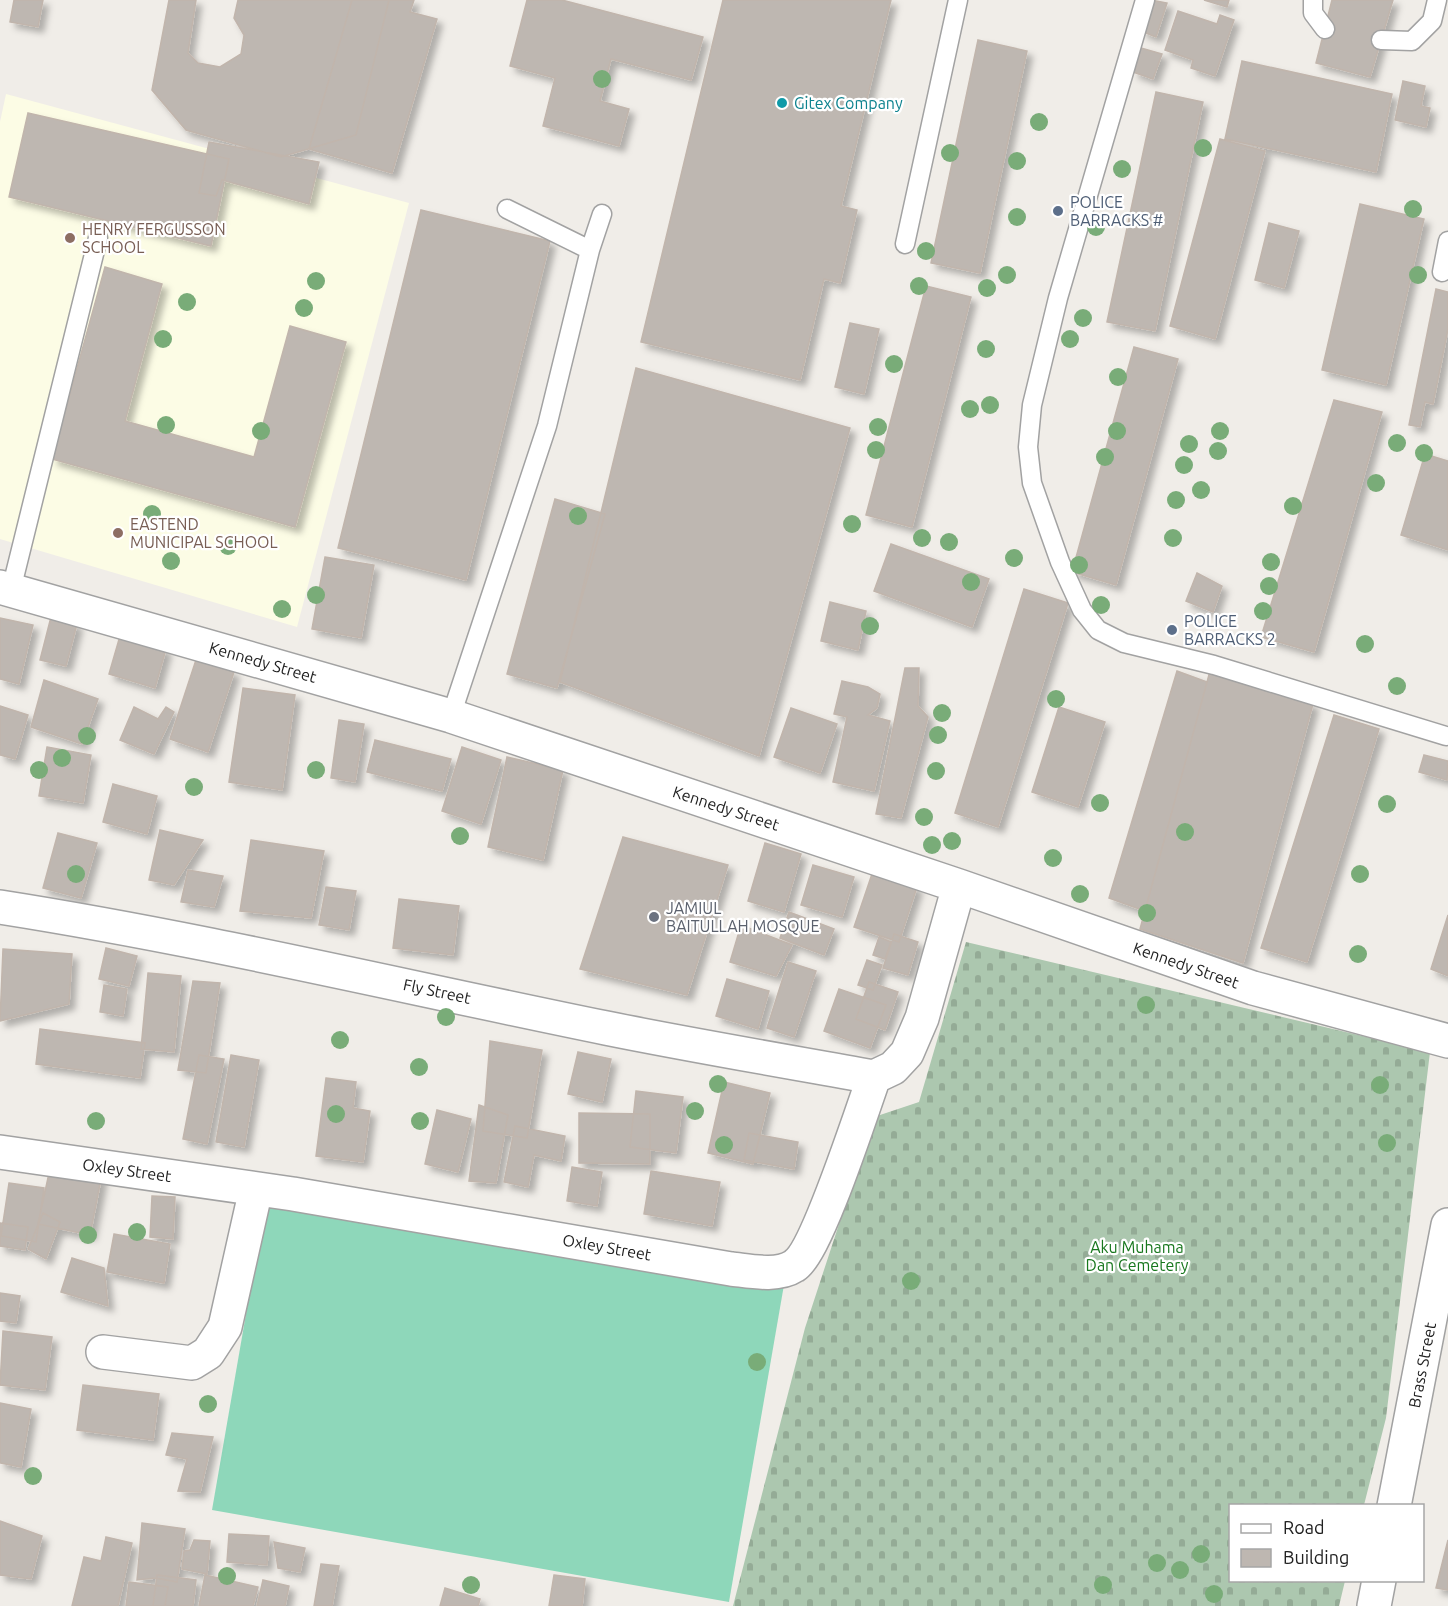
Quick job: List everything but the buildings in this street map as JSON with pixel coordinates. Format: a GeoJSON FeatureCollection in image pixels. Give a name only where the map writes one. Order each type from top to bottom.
{"type":"FeatureCollection","features":[{"type":"Feature","properties":{"kind":"street","name":"Kennedy Street"},"geometry":{"type":"LineString","coordinates":[[5,589],[451,716],[959,886],[1253,988],[1448,1041]]}},
{"type":"Feature","properties":{"kind":"street"},"geometry":{"type":"LineString","coordinates":[[874,1077],[893,1068],[907,1053],[922,1018],[959,886]]}},
{"type":"Feature","properties":{"kind":"street","name":"Fly Street"},"geometry":{"type":"LineString","coordinates":[[0,907],[90,921],[309,963],[606,1028],[874,1077]]}},
{"type":"Feature","properties":{"kind":"street","name":"Oxley Street"},"geometry":{"type":"LineString","coordinates":[[0,1152],[256,1189],[731,1269],[772,1273],[795,1266],[814,1240],[874,1077]]}},
{"type":"Feature","properties":{"kind":"street"},"geometry":{"type":"LineString","coordinates":[[103,1352],[192,1363],[208,1353],[225,1327],[256,1189]]}},
{"type":"Feature","properties":{"kind":"street","name":"Brass Street"},"geometry":{"type":"LineString","coordinates":[[1394,1504],[1448,1225]]}},
{"type":"Feature","properties":{"kind":"street"},"geometry":{"type":"LineString","coordinates":[[1374,1606],[1379,1582]]}},
{"type":"Feature","properties":{"kind":"lane"},"geometry":{"type":"LineString","coordinates":[[905,244],[958,0]]}},
{"type":"Feature","properties":{"kind":"lane"},"geometry":{"type":"LineString","coordinates":[[1145,0],[1058,298],[1032,405],[1028,447],[1032,483],[1060,562],[1082,610],[1098,630],[1124,643],[1214,665],[1446,736]]}},
{"type":"Feature","properties":{"kind":"lane"},"geometry":{"type":"LineString","coordinates":[[1313,0],[1313,13],[1325,28]]}},
{"type":"Feature","properties":{"kind":"lane"},"geometry":{"type":"LineString","coordinates":[[1381,40],[1412,41],[1432,21],[1437,0]]}},
{"type":"Feature","properties":{"kind":"lane"},"geometry":{"type":"LineString","coordinates":[[507,209],[590,250]]}},
{"type":"Feature","properties":{"kind":"lane"},"geometry":{"type":"LineString","coordinates":[[451,716],[547,426],[590,250],[602,213]]}},
{"type":"Feature","properties":{"kind":"lane"},"geometry":{"type":"LineString","coordinates":[[5,589],[98,238]]}},
{"type":"Feature","properties":{"kind":"lane"},"geometry":{"type":"LineString","coordinates":[[1442,272],[1448,241]]}},
{"type":"Feature","properties":{"kind":"shaded area"},"geometry":{"type":"Polygon","coordinates":[[[6,94],[409,203],[297,627],[0,539],[0,122],[6,94]]]}},
{"type":"Feature","properties":{"kind":"green space","name":"Aku Muhama Dan Cemetery"},"geometry":{"type":"Polygon","coordinates":[[[966,942],[1430,1052],[1386,1418],[1364,1504],[1229,1504],[1229,1582],[1345,1582],[1339,1606],[733,1606],[805,1328],[874,1117],[919,1102],[966,942]]]}},
{"type":"Feature","properties":{"kind":"green space"},"geometry":{"type":"Polygon","coordinates":[[[268,1187],[785,1279],[729,1602],[212,1510],[268,1187]]]}},
{"type":"Feature","properties":{"kind":"place","name":"Gitex Company"},"geometry":{"type":"Point","coordinates":[782,103]}},
{"type":"Feature","properties":{"kind":"place","name":"POLICE BARRACKS #"},"geometry":{"type":"Point","coordinates":[1058,211]}},
{"type":"Feature","properties":{"kind":"place","name":"HENRY FERGUSSON SCHOOL"},"geometry":{"type":"Point","coordinates":[70,238]}},
{"type":"Feature","properties":{"kind":"place","name":"EASTEND MUNICIPAL SCHOOL"},"geometry":{"type":"Point","coordinates":[118,533]}},
{"type":"Feature","properties":{"kind":"place","name":"POLICE BARRACKS 2"},"geometry":{"type":"Point","coordinates":[1172,630]}},
{"type":"Feature","properties":{"kind":"place","name":"JAMIUL BAITULLAH MOSQUE"},"geometry":{"type":"Point","coordinates":[654,917]}}]}
